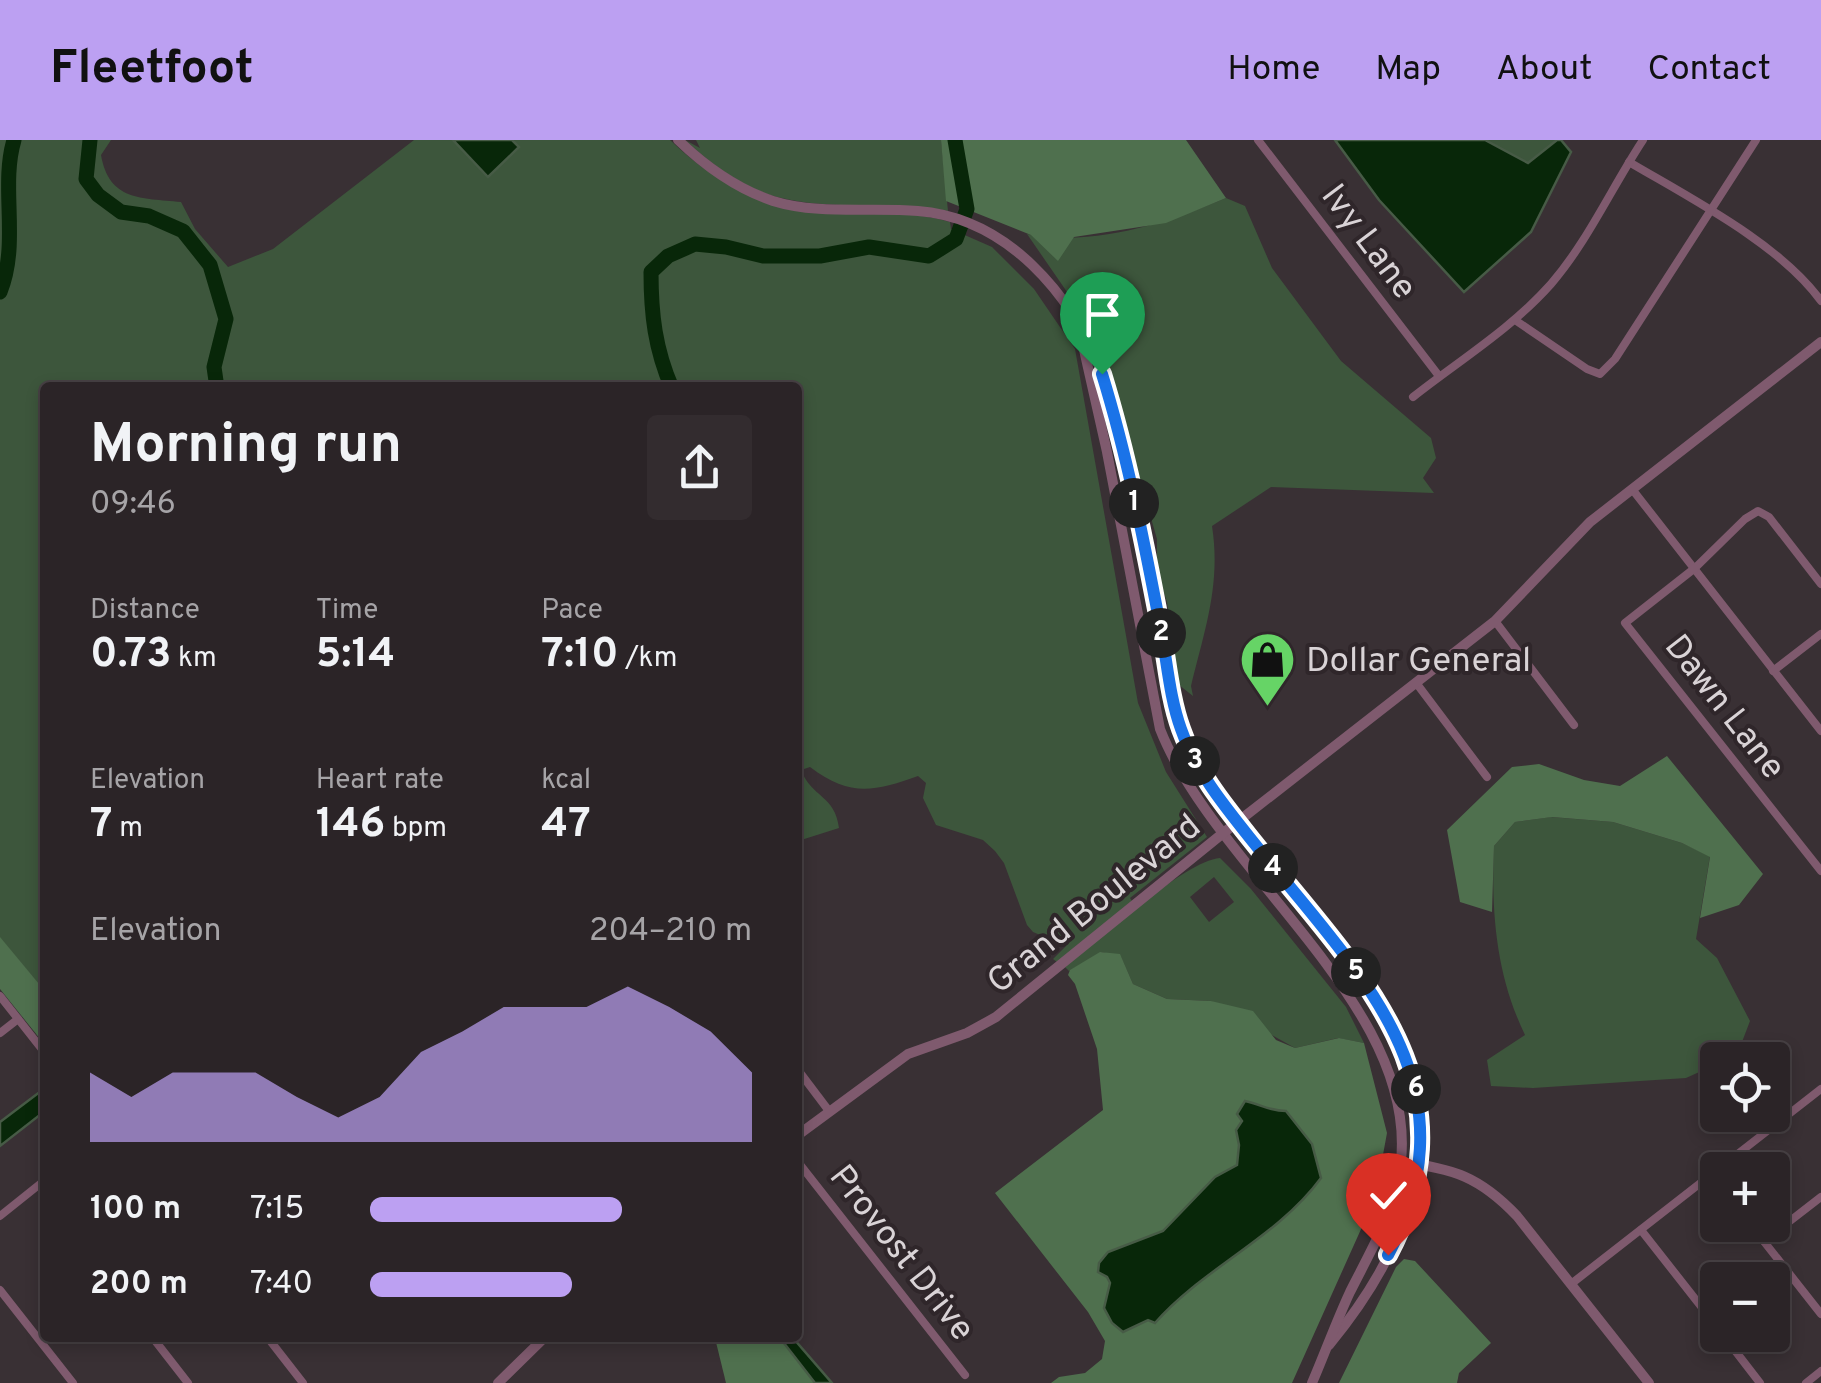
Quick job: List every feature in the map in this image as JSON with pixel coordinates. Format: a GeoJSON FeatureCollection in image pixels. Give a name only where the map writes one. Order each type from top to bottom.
{"type":"FeatureCollection","features":[{"type":"Feature","properties":{"kind":"street"},"geometry":{"type":"LineString","coordinates":[[678,140],[705,166],[774,201],[943,215],[988,232],[1032,263],[1054,286],[1092,350],[1112,408],[1180,728],[1191,754],[1237,822],[1387,1016],[1404,1050],[1419,1104],[1415,1190],[1399,1235],[1329,1345]]}},
{"type":"Feature","properties":{"kind":"street","name":"Ivy Lane"},"geometry":{"type":"LineString","coordinates":[[1258,140],[1439,376]]}},
{"type":"Feature","properties":{"kind":"street"},"geometry":{"type":"LineString","coordinates":[[1413,397],[1516,320],[1575,252],[1644,140]]}},
{"type":"Feature","properties":{"kind":"street"},"geometry":{"type":"LineString","coordinates":[[1516,320],[1600,374],[1614,359],[1756,140]]}},
{"type":"Feature","properties":{"kind":"street"},"geometry":{"type":"LineString","coordinates":[[1629,162],[1710,210],[1803,276],[1821,301]]}},
{"type":"Feature","properties":{"kind":"street"},"geometry":{"type":"LineString","coordinates":[[1079,330],[1094,385],[1160,729],[1188,786],[1222,834],[1358,1008],[1380,1044],[1396,1091],[1400,1162],[1397,1185],[1312,1383]]}},
{"type":"Feature","properties":{"kind":"street","name":"Grand Boulevard"},"geometry":{"type":"LineString","coordinates":[[802,1133],[908,1054],[967,1033],[996,1017],[1237,822],[1495,622],[1590,522],[1821,342]]}},
{"type":"Feature","properties":{"kind":"street"},"geometry":{"type":"LineString","coordinates":[[1632,489],[1821,732]]}},
{"type":"Feature","properties":{"kind":"street"},"geometry":{"type":"LineString","coordinates":[[1695,568],[1758,511],[1769,517],[1821,584]]}},
{"type":"Feature","properties":{"kind":"street","name":"Dawn Lane"},"geometry":{"type":"LineString","coordinates":[[1695,568],[1625,623],[1821,871]]}},
{"type":"Feature","properties":{"kind":"street"},"geometry":{"type":"LineString","coordinates":[[1495,622],[1574,725]]}},
{"type":"Feature","properties":{"kind":"street"},"geometry":{"type":"LineString","coordinates":[[1773,671],[1821,634]]}},
{"type":"Feature","properties":{"kind":"street"},"geometry":{"type":"LineString","coordinates":[[1417,684],[1487,778]]}},
{"type":"Feature","properties":{"kind":"street"},"geometry":{"type":"LineString","coordinates":[[0,996],[4,1009],[18,1019],[40,1048]]}},
{"type":"Feature","properties":{"kind":"street"},"geometry":{"type":"LineString","coordinates":[[0,1033],[18,1019]]}},
{"type":"Feature","properties":{"kind":"street"},"geometry":{"type":"LineString","coordinates":[[802,1075],[829,1111]]}},
{"type":"Feature","properties":{"kind":"street"},"geometry":{"type":"LineString","coordinates":[[1745,1152],[1821,1088]]}},
{"type":"Feature","properties":{"kind":"street"},"geometry":{"type":"LineString","coordinates":[[1400,1162],[1470,1178],[1494,1191],[1649,1383]]}},
{"type":"Feature","properties":{"kind":"street","name":"Provost Drive"},"geometry":{"type":"LineString","coordinates":[[802,1167],[965,1375]]}},
{"type":"Feature","properties":{"kind":"street"},"geometry":{"type":"LineString","coordinates":[[0,1216],[40,1184]]}},
{"type":"Feature","properties":{"kind":"street"},"geometry":{"type":"LineString","coordinates":[[36,1187],[40,1192]]}},
{"type":"Feature","properties":{"kind":"street"},"geometry":{"type":"LineString","coordinates":[[1572,1284],[1700,1188]]}},
{"type":"Feature","properties":{"kind":"street"},"geometry":{"type":"LineString","coordinates":[[1790,1221],[1821,1197]]}},
{"type":"Feature","properties":{"kind":"street"},"geometry":{"type":"LineString","coordinates":[[1640,1230],[1700,1305]]}},
{"type":"Feature","properties":{"kind":"street"},"geometry":{"type":"LineString","coordinates":[[1764,1242],[1821,1313]]}},
{"type":"Feature","properties":{"kind":"street"},"geometry":{"type":"LineString","coordinates":[[0,1290],[40,1341]]}},
{"type":"Feature","properties":{"kind":"street"},"geometry":{"type":"LineString","coordinates":[[41,1342],[73,1383]]}},
{"type":"Feature","properties":{"kind":"street"},"geometry":{"type":"LineString","coordinates":[[156,1342],[188,1383]]}},
{"type":"Feature","properties":{"kind":"street"},"geometry":{"type":"LineString","coordinates":[[271,1342],[298,1381]]}},
{"type":"Feature","properties":{"kind":"street"},"geometry":{"type":"LineString","coordinates":[[498,1383],[540,1342]]}},
{"type":"Feature","properties":{"kind":"street"},"geometry":{"type":"LineString","coordinates":[[1736,1352],[1760,1383]]}},
{"type":"Feature","properties":{"kind":"street"},"geometry":{"type":"LineString","coordinates":[[1806,1383],[1821,1371]]}},
{"type":"Feature","properties":{"kind":"shaded area"},"geometry":{"type":"Polygon","coordinates":[[[0,140],[111,140],[101,155],[111,181],[140,198],[181,202],[195,229],[228,267],[273,249],[414,140],[453,140],[488,177],[519,147],[512,140],[670,140],[698,164],[735,186],[805,208],[905,214],[950,222],[951,229],[992,247],[1034,289],[1075,349],[1138,703],[1166,772],[1207,837],[1057,962],[1053,959],[1066,946],[1033,932],[1027,925],[1004,863],[983,840],[936,825],[923,798],[926,783],[918,776],[862,789],[837,783],[810,767],[802,770],[802,382],[40,382],[40,985],[0,938],[0,140]]]}},
{"type":"Feature","properties":{"kind":"shaded area"},"geometry":{"type":"Polygon","coordinates":[[[453,140],[512,140],[519,147],[488,177],[453,140]]]}},
{"type":"Feature","properties":{"kind":"shaded area"},"geometry":{"type":"Polygon","coordinates":[[[685,140],[700,148],[696,140],[941,140],[948,211],[819,204],[777,197],[728,174],[685,140]]]}},
{"type":"Feature","properties":{"kind":"shaded area"},"geometry":{"type":"Polygon","coordinates":[[[941,140],[1186,140],[1226,198],[1166,223],[1074,237],[1058,261],[1031,235],[946,201],[941,140]]]}},
{"type":"Feature","properties":{"kind":"shaded area"},"geometry":{"type":"Polygon","coordinates":[[[1335,140],[1485,140],[1528,163],[1557,140],[1571,152],[1531,232],[1464,292],[1379,200],[1335,140]]]}},
{"type":"Feature","properties":{"kind":"shaded area"},"geometry":{"type":"Polygon","coordinates":[[[1485,140],[1557,140],[1528,163],[1485,140]]]}},
{"type":"Feature","properties":{"kind":"shaded area"},"geometry":{"type":"Polygon","coordinates":[[[1226,198],[1245,206],[1272,268],[1341,361],[1431,438],[1436,458],[1423,478],[1434,493],[1271,487],[1212,526],[1213,587],[1191,686],[1193,696],[1179,685],[1167,602],[1157,572],[1157,539],[1117,400],[1085,318],[1027,234],[1104,235],[1154,224],[1226,198]]]}},
{"type":"Feature","properties":{"kind":"shaded area"},"geometry":{"type":"Polygon","coordinates":[[[1667,756],[1763,874],[1739,905],[1700,918],[1710,857],[1682,843],[1613,822],[1552,817],[1515,822],[1494,846],[1492,912],[1460,902],[1447,830],[1512,767],[1539,764],[1584,780],[1620,786],[1667,756]]]}},
{"type":"Feature","properties":{"kind":"shaded area"},"geometry":{"type":"Polygon","coordinates":[[[802,772],[833,809],[839,828],[802,840],[802,772]]]}},
{"type":"Feature","properties":{"kind":"shaded area"},"geometry":{"type":"Polygon","coordinates":[[[1551,817],[1613,822],[1682,843],[1710,856],[1696,939],[1717,958],[1750,1021],[1742,1042],[1700,1042],[1700,1072],[1686,1078],[1533,1088],[1491,1086],[1487,1060],[1525,1035],[1502,966],[1494,895],[1494,846],[1515,822],[1551,817]]]}},
{"type":"Feature","properties":{"kind":"shaded area"},"geometry":{"type":"Polygon","coordinates":[[[1220,858],[1251,889],[1346,1007],[1364,1043],[1338,1038],[1295,1048],[1211,1001],[1167,999],[1133,984],[1121,957],[1102,952],[1069,971],[1065,967],[1164,887],[1220,858]],[[1214,877],[1190,897],[1209,922],[1234,902],[1214,877]]]}},
{"type":"Feature","properties":{"kind":"shaded area"},"geometry":{"type":"Polygon","coordinates":[[[0,937],[40,985],[40,1039],[0,989],[0,937]]]}},
{"type":"Feature","properties":{"kind":"shaded area"},"geometry":{"type":"Polygon","coordinates":[[[1100,952],[1120,954],[1133,984],[1167,999],[1211,1001],[1253,1011],[1276,1040],[1295,1048],[1339,1038],[1364,1043],[1387,1133],[1375,1198],[1292,1383],[1051,1383],[1059,1377],[1085,1373],[1102,1359],[1105,1341],[1088,1312],[995,1193],[1103,1110],[1097,1049],[1075,984],[1068,975],[1100,952]]]}},
{"type":"Feature","properties":{"kind":"shaded area"},"geometry":{"type":"Polygon","coordinates":[[[40,1092],[40,1115],[0,1146],[0,1122],[40,1092]]]}},
{"type":"Feature","properties":{"kind":"shaded area"},"geometry":{"type":"Polygon","coordinates":[[[1245,1101],[1286,1111],[1312,1144],[1321,1178],[1283,1218],[1174,1303],[1155,1323],[1148,1320],[1123,1332],[1112,1323],[1104,1308],[1110,1283],[1098,1272],[1099,1263],[1108,1252],[1163,1231],[1215,1177],[1237,1165],[1236,1130],[1242,1121],[1237,1114],[1245,1101]]]}},
{"type":"Feature","properties":{"kind":"shaded area"},"geometry":{"type":"Polygon","coordinates":[[[1404,1259],[1415,1261],[1491,1343],[1459,1373],[1457,1383],[1339,1383],[1396,1267],[1404,1259]]]}},
{"type":"Feature","properties":{"kind":"shaded area"},"geometry":{"type":"Polygon","coordinates":[[[716,1342],[783,1342],[815,1383],[726,1383],[716,1342]]]}},
{"type":"Feature","properties":{"kind":"shaded area"},"geometry":{"type":"Polygon","coordinates":[[[783,1342],[796,1342],[832,1383],[815,1383],[783,1342]]]}},
{"type":"Feature","properties":{"kind":"waterway"},"geometry":{"type":"LineString","coordinates":[[0,292],[9,254],[9,177],[14,140]]}},
{"type":"Feature","properties":{"kind":"waterway"},"geometry":{"type":"LineString","coordinates":[[90,140],[86,179],[98,195],[121,212],[149,216],[183,231],[210,265],[226,319],[214,367],[216,382]]}},
{"type":"Feature","properties":{"kind":"waterway"},"geometry":{"type":"LineString","coordinates":[[669,382],[658,345],[651,287],[651,272],[668,256],[695,244],[763,256],[820,256],[869,247],[929,256],[956,239],[967,209],[955,140]]}},
{"type":"Feature","properties":{"kind":"place","name":"Dollar General"},"geometry":{"type":"Point","coordinates":[1267,708]}},
{"type":"Feature","properties":{"kind":"route"},"geometry":{"type":"LineString","coordinates":[[1102,374],[1160,624],[1175,708],[1191,754],[1237,822],[1364,983],[1404,1050],[1419,1104],[1421,1139],[1415,1190],[1388,1255]]}}]}
